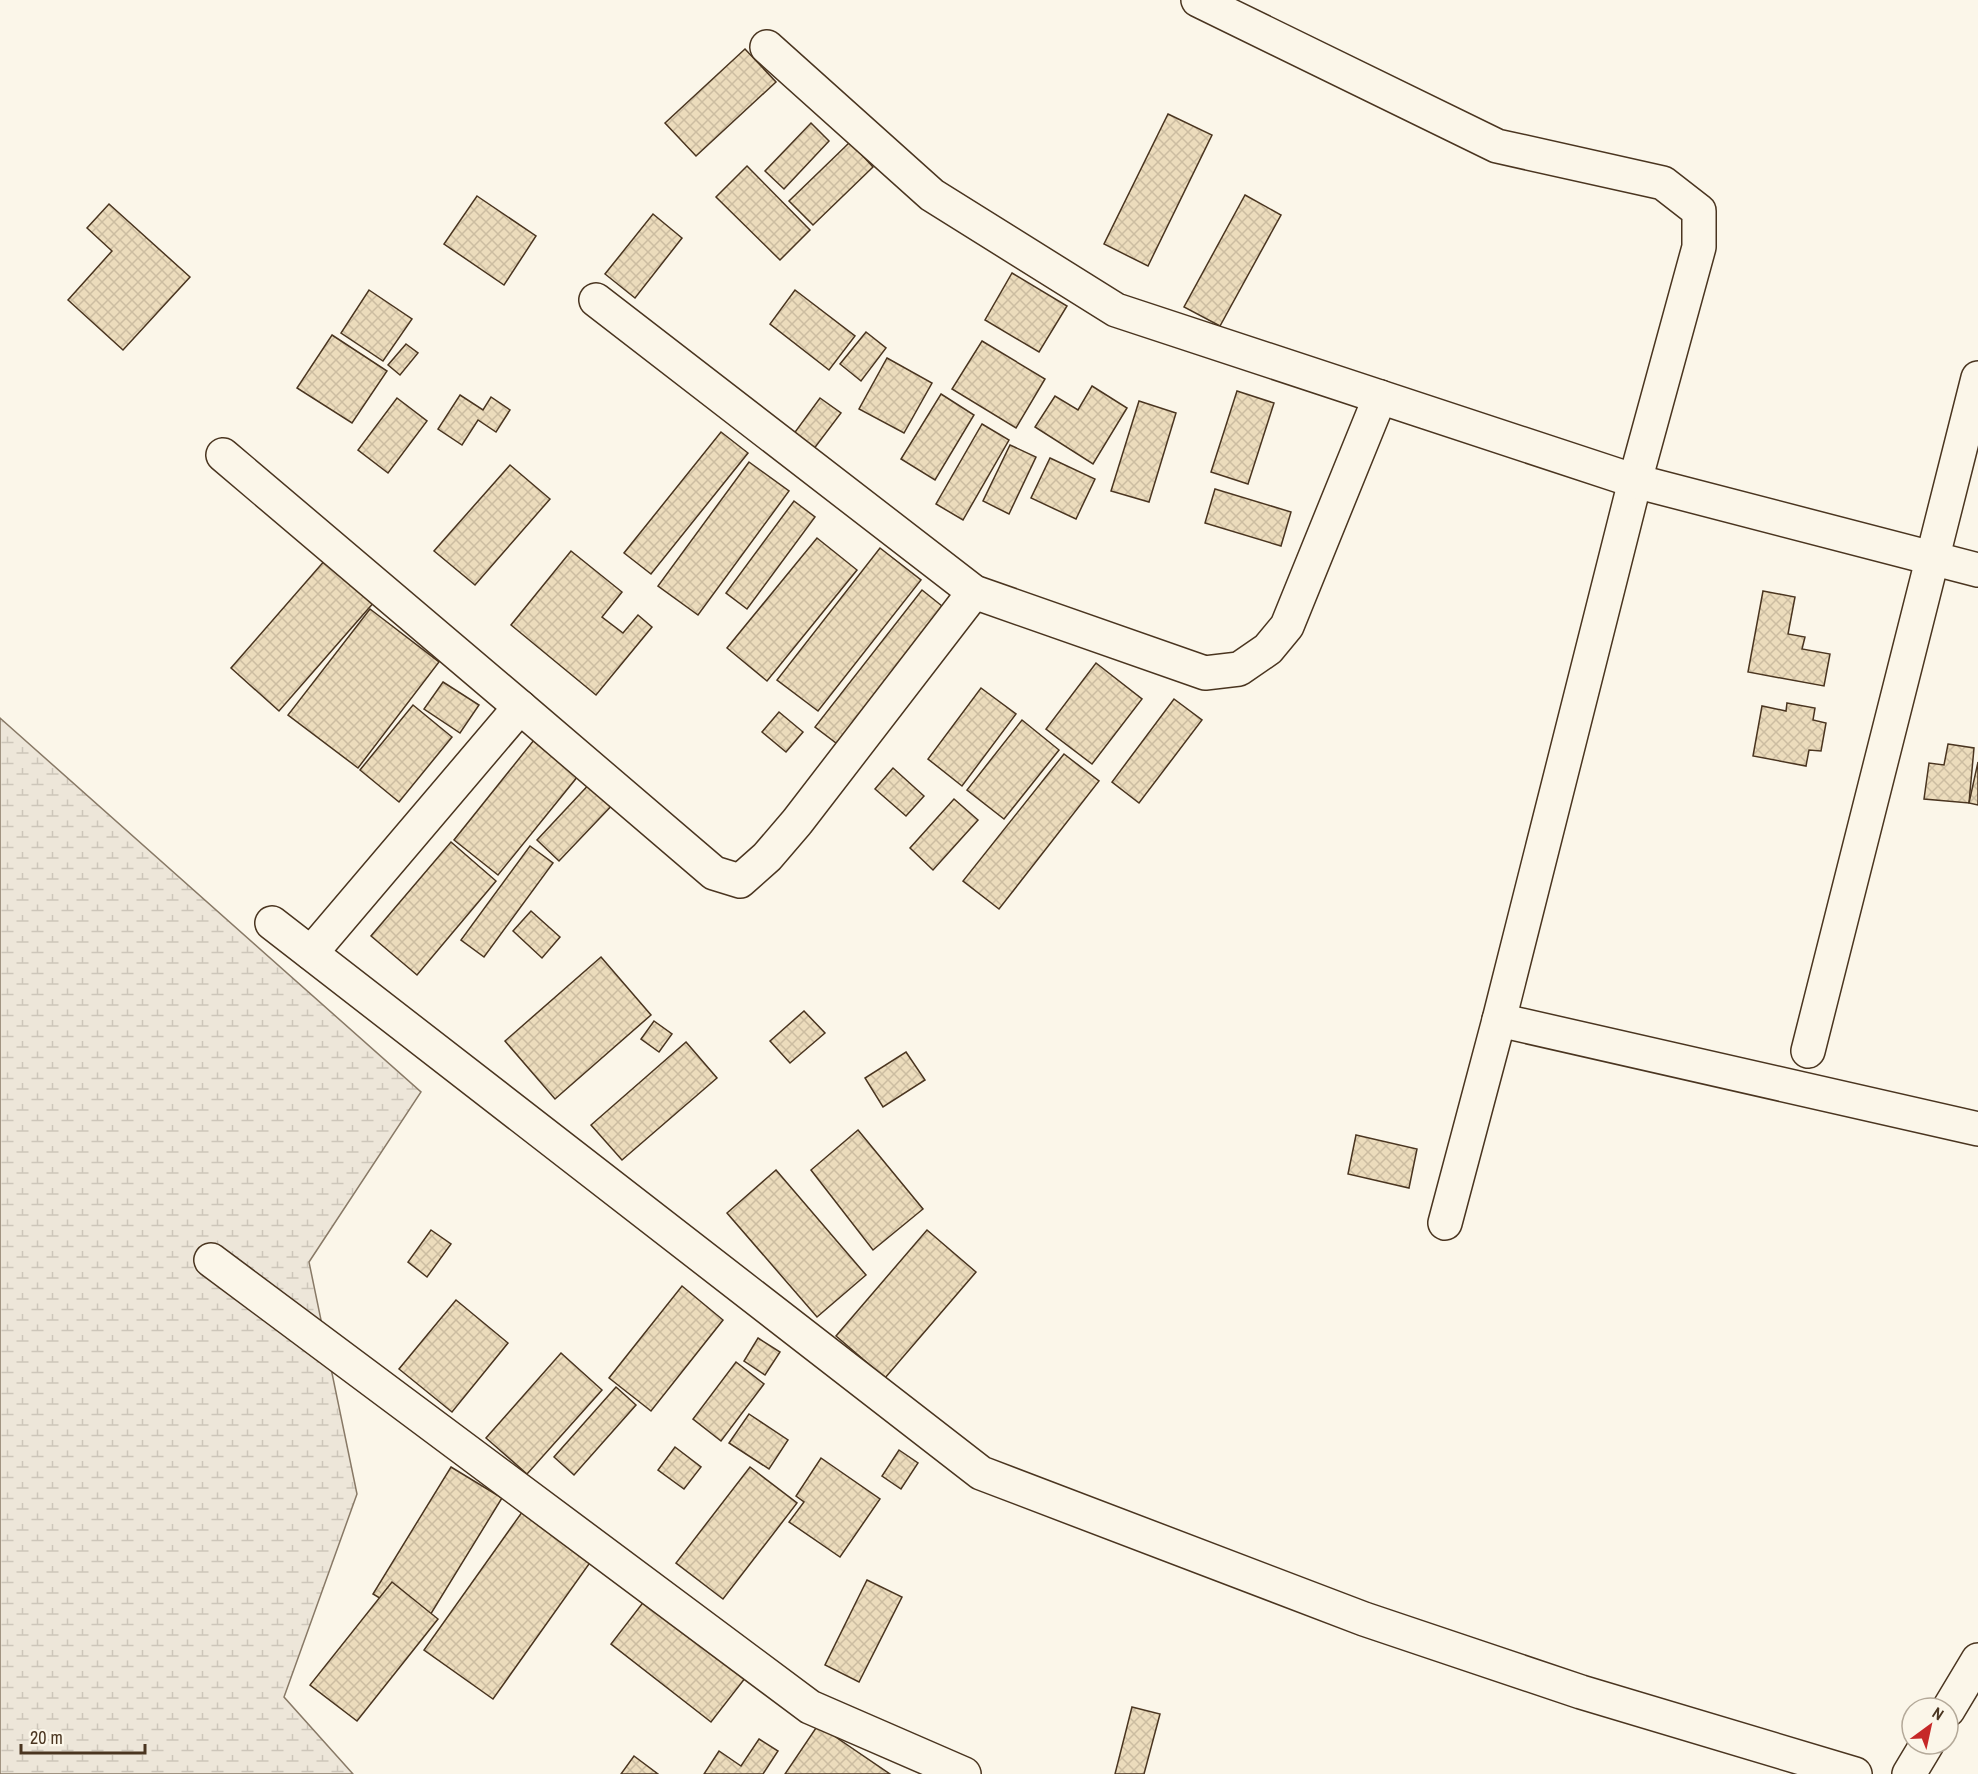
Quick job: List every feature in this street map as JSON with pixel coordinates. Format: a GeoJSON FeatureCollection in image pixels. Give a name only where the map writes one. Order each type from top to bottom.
{"type":"FeatureCollection","features":[{"type":"Feature","properties":{"kind":"street"},"geometry":{"type":"LineString","coordinates":[[1198,0],[1497,146],[1662,183],[1699,211],[1699,247],[1635,481],[1499,1020],[1445,1223]]}},
{"type":"Feature","properties":{"kind":"street"},"geometry":{"type":"LineString","coordinates":[[767,47],[932,195],[1116,310],[1635,481],[1978,570]]}},
{"type":"Feature","properties":{"kind":"street"},"geometry":{"type":"LineString","coordinates":[[596,300],[974,592],[1205,673],[1239,669],[1268,649],[1287,626],[1380,397]]}},
{"type":"Feature","properties":{"kind":"street"},"geometry":{"type":"LineString","coordinates":[[1808,1051],[1978,378]]}},
{"type":"Feature","properties":{"kind":"street"},"geometry":{"type":"LineString","coordinates":[[223,455],[714,873],[740,881],[767,857],[797,822],[974,592]]}},
{"type":"Feature","properties":{"kind":"street"},"geometry":{"type":"LineString","coordinates":[[310,953],[520,707]]}},
{"type":"Feature","properties":{"kind":"street"},"geometry":{"type":"LineString","coordinates":[[272,923],[981,1473],[1364,1619],[1581,1692],[1854,1774]]}},
{"type":"Feature","properties":{"kind":"street"},"geometry":{"type":"LineString","coordinates":[[1499,1020],[1978,1129]]}},
{"type":"Feature","properties":{"kind":"street"},"geometry":{"type":"LineString","coordinates":[[211,1260],[810,1707],[964,1774]]}},
{"type":"Feature","properties":{"kind":"street"},"geometry":{"type":"LineString","coordinates":[[1956,1696],[1978,1660]]}},
{"type":"Feature","properties":{"kind":"street"},"geometry":{"type":"LineString","coordinates":[[1909,1774],[1920,1756]]}},
{"type":"Feature","properties":{"kind":"green space"},"geometry":{"type":"Polygon","coordinates":[[[0,718],[421,1092],[309,1262],[357,1494],[284,1697],[353,1774],[0,1774],[0,718]]]}},
{"type":"Feature","properties":{"kind":"building"},"geometry":{"type":"Polygon","coordinates":[[[745,49],[776,82],[696,156],[665,123],[745,49]]]}},
{"type":"Feature","properties":{"kind":"building"},"geometry":{"type":"Polygon","coordinates":[[[1168,114],[1212,135],[1148,266],[1104,244],[1168,114]]]}},
{"type":"Feature","properties":{"kind":"building"},"geometry":{"type":"Polygon","coordinates":[[[811,123],[829,141],[784,189],[765,171],[811,123]]]}},
{"type":"Feature","properties":{"kind":"building"},"geometry":{"type":"Polygon","coordinates":[[[850,142],[873,167],[813,225],[789,201],[850,142]]]}},
{"type":"Feature","properties":{"kind":"building"},"geometry":{"type":"Polygon","coordinates":[[[747,166],[810,230],[780,260],[716,197],[747,166]]]}},
{"type":"Feature","properties":{"kind":"building"},"geometry":{"type":"Polygon","coordinates":[[[1245,195],[1281,215],[1220,326],[1184,307],[1245,195]]]}},
{"type":"Feature","properties":{"kind":"building"},"geometry":{"type":"Polygon","coordinates":[[[477,196],[536,236],[504,285],[444,244],[477,196]]]}},
{"type":"Feature","properties":{"kind":"building"},"geometry":{"type":"Polygon","coordinates":[[[109,204],[190,277],[123,350],[68,300],[112,251],[87,228],[109,204]]]}},
{"type":"Feature","properties":{"kind":"building"},"geometry":{"type":"Polygon","coordinates":[[[653,214],[682,238],[635,298],[605,274],[653,214]]]}},
{"type":"Feature","properties":{"kind":"building"},"geometry":{"type":"Polygon","coordinates":[[[1012,273],[1067,306],[1039,352],[985,320],[1012,273]]]}},
{"type":"Feature","properties":{"kind":"building"},"geometry":{"type":"Polygon","coordinates":[[[369,290],[412,319],[383,361],[341,333],[369,290]]]}},
{"type":"Feature","properties":{"kind":"building"},"geometry":{"type":"Polygon","coordinates":[[[795,290],[855,336],[829,370],[770,324],[795,290]]]}},
{"type":"Feature","properties":{"kind":"building"},"geometry":{"type":"Polygon","coordinates":[[[866,332],[886,348],[861,381],[840,364],[866,332]]]}},
{"type":"Feature","properties":{"kind":"building"},"geometry":{"type":"Polygon","coordinates":[[[332,335],[387,371],[352,423],[297,388],[332,335]]]}},
{"type":"Feature","properties":{"kind":"building"},"geometry":{"type":"Polygon","coordinates":[[[982,341],[1045,379],[1016,428],[952,389],[982,341]]]}},
{"type":"Feature","properties":{"kind":"building"},"geometry":{"type":"Polygon","coordinates":[[[406,344],[418,353],[400,375],[388,365],[406,344]]]}},
{"type":"Feature","properties":{"kind":"building"},"geometry":{"type":"Polygon","coordinates":[[[887,358],[932,383],[904,433],[859,409],[887,358]]]}},
{"type":"Feature","properties":{"kind":"building"},"geometry":{"type":"Polygon","coordinates":[[[1092,386],[1127,408],[1093,464],[1035,427],[1055,396],[1078,410],[1092,386]]]}},
{"type":"Feature","properties":{"kind":"building"},"geometry":{"type":"Polygon","coordinates":[[[1237,391],[1274,403],[1248,484],[1211,472],[1237,391]]]}},
{"type":"Feature","properties":{"kind":"building"},"geometry":{"type":"Polygon","coordinates":[[[941,394],[974,415],[935,480],[901,459],[941,394]]]}},
{"type":"Feature","properties":{"kind":"building"},"geometry":{"type":"Polygon","coordinates":[[[460,395],[483,410],[491,397],[510,410],[496,432],[478,420],[462,445],[438,429],[460,395]]]}},
{"type":"Feature","properties":{"kind":"building"},"geometry":{"type":"Polygon","coordinates":[[[397,398],[427,421],[388,473],[358,450],[397,398]]]}},
{"type":"Feature","properties":{"kind":"building"},"geometry":{"type":"Polygon","coordinates":[[[820,398],[841,413],[810,454],[790,439],[820,398]]]}},
{"type":"Feature","properties":{"kind":"building"},"geometry":{"type":"Polygon","coordinates":[[[1139,401],[1176,413],[1149,502],[1111,491],[1139,401]]]}},
{"type":"Feature","properties":{"kind":"building"},"geometry":{"type":"Polygon","coordinates":[[[982,424],[1009,440],[963,520],[936,504],[982,424]]]}},
{"type":"Feature","properties":{"kind":"building"},"geometry":{"type":"Polygon","coordinates":[[[721,432],[748,453],[651,574],[624,553],[721,432]]]}},
{"type":"Feature","properties":{"kind":"building"},"geometry":{"type":"Polygon","coordinates":[[[1010,445],[1036,457],[1009,514],[983,501],[1010,445]]]}},
{"type":"Feature","properties":{"kind":"building"},"geometry":{"type":"Polygon","coordinates":[[[1050,458],[1095,479],[1076,519],[1031,498],[1050,458]]]}},
{"type":"Feature","properties":{"kind":"building"},"geometry":{"type":"Polygon","coordinates":[[[749,462],[789,491],[698,615],[658,586],[749,462]]]}},
{"type":"Feature","properties":{"kind":"building"},"geometry":{"type":"Polygon","coordinates":[[[510,465],[550,499],[475,585],[434,551],[510,465]]]}},
{"type":"Feature","properties":{"kind":"building"},"geometry":{"type":"Polygon","coordinates":[[[1215,489],[1291,512],[1281,546],[1205,523],[1215,489]]]}},
{"type":"Feature","properties":{"kind":"building"},"geometry":{"type":"Polygon","coordinates":[[[794,501],[815,517],[747,609],[726,593],[794,501]]]}},
{"type":"Feature","properties":{"kind":"building"},"geometry":{"type":"Polygon","coordinates":[[[817,538],[857,570],[767,681],[727,648],[817,538]]]}},
{"type":"Feature","properties":{"kind":"building"},"geometry":{"type":"Polygon","coordinates":[[[880,548],[921,580],[818,711],[777,680],[880,548]]]}},
{"type":"Feature","properties":{"kind":"building"},"geometry":{"type":"Polygon","coordinates":[[[571,551],[622,592],[602,617],[623,633],[638,615],[652,627],[596,695],[511,625],[571,551]]]}},
{"type":"Feature","properties":{"kind":"building"},"geometry":{"type":"Polygon","coordinates":[[[326,559],[375,601],[279,711],[231,668],[326,559]]]}},
{"type":"Feature","properties":{"kind":"building"},"geometry":{"type":"Polygon","coordinates":[[[922,590],[947,610],[840,746],[815,727],[922,590]]]}},
{"type":"Feature","properties":{"kind":"building"},"geometry":{"type":"Polygon","coordinates":[[[1763,591],[1795,597],[1788,634],[1805,637],[1802,649],[1830,654],[1824,686],[1748,672],[1763,591]]]}},
{"type":"Feature","properties":{"kind":"building"},"geometry":{"type":"Polygon","coordinates":[[[370,609],[439,662],[358,768],[288,715],[370,609]]]}},
{"type":"Feature","properties":{"kind":"building"},"geometry":{"type":"Polygon","coordinates":[[[1096,663],[1142,699],[1092,764],[1046,729],[1096,663]]]}},
{"type":"Feature","properties":{"kind":"building"},"geometry":{"type":"Polygon","coordinates":[[[443,682],[479,705],[460,733],[424,709],[443,682]]]}},
{"type":"Feature","properties":{"kind":"building"},"geometry":{"type":"Polygon","coordinates":[[[981,688],[1016,714],[962,786],[928,759],[981,688]]]}},
{"type":"Feature","properties":{"kind":"building"},"geometry":{"type":"Polygon","coordinates":[[[1174,699],[1202,720],[1139,803],[1112,782],[1174,699]]]}},
{"type":"Feature","properties":{"kind":"building"},"geometry":{"type":"Polygon","coordinates":[[[1787,703],[1815,708],[1813,720],[1826,723],[1821,751],[1809,750],[1806,766],[1753,756],[1762,706],[1786,711],[1787,703]]]}},
{"type":"Feature","properties":{"kind":"building"},"geometry":{"type":"Polygon","coordinates":[[[413,705],[452,737],[399,802],[360,770],[413,705]]]}},
{"type":"Feature","properties":{"kind":"building"},"geometry":{"type":"Polygon","coordinates":[[[779,712],[803,732],[786,752],[762,732],[779,712]]]}},
{"type":"Feature","properties":{"kind":"building"},"geometry":{"type":"Polygon","coordinates":[[[1022,720],[1059,750],[1004,819],[967,790],[1022,720]]]}},
{"type":"Feature","properties":{"kind":"building"},"geometry":{"type":"Polygon","coordinates":[[[534,740],[578,776],[498,875],[454,840],[534,740]]]}},
{"type":"Feature","properties":{"kind":"building"},"geometry":{"type":"Polygon","coordinates":[[[1948,744],[1974,748],[1969,803],[1924,799],[1929,763],[1944,765],[1948,744]]]}},
{"type":"Feature","properties":{"kind":"building"},"geometry":{"type":"Polygon","coordinates":[[[1064,754],[1099,781],[999,909],[963,881],[1064,754]]]}},
{"type":"Feature","properties":{"kind":"building"},"geometry":{"type":"Polygon","coordinates":[[[1978,762],[1978,805],[1969,803],[1978,762]]]}},
{"type":"Feature","properties":{"kind":"building"},"geometry":{"type":"Polygon","coordinates":[[[893,768],[924,796],[906,816],[875,789],[893,768]]]}},
{"type":"Feature","properties":{"kind":"building"},"geometry":{"type":"Polygon","coordinates":[[[594,779],[617,800],[559,861],[537,840],[594,779]]]}},
{"type":"Feature","properties":{"kind":"building"},"geometry":{"type":"Polygon","coordinates":[[[954,799],[978,820],[933,870],[910,848],[954,799]]]}},
{"type":"Feature","properties":{"kind":"building"},"geometry":{"type":"Polygon","coordinates":[[[451,842],[496,881],[417,975],[371,936],[451,842]]]}},
{"type":"Feature","properties":{"kind":"building"},"geometry":{"type":"Polygon","coordinates":[[[530,846],[553,863],[484,957],[461,940],[530,846]]]}},
{"type":"Feature","properties":{"kind":"building"},"geometry":{"type":"Polygon","coordinates":[[[531,911],[560,937],[542,958],[513,931],[531,911]]]}},
{"type":"Feature","properties":{"kind":"building"},"geometry":{"type":"Polygon","coordinates":[[[601,957],[651,1015],[555,1099],[505,1041],[601,957]]]}},
{"type":"Feature","properties":{"kind":"building"},"geometry":{"type":"Polygon","coordinates":[[[804,1011],[825,1033],[790,1063],[770,1041],[804,1011]]]}},
{"type":"Feature","properties":{"kind":"building"},"geometry":{"type":"Polygon","coordinates":[[[654,1021],[672,1034],[659,1052],[641,1039],[654,1021]]]}},
{"type":"Feature","properties":{"kind":"building"},"geometry":{"type":"Polygon","coordinates":[[[686,1042],[717,1078],[622,1160],[591,1125],[686,1042]]]}},
{"type":"Feature","properties":{"kind":"building"},"geometry":{"type":"Polygon","coordinates":[[[906,1052],[925,1080],[883,1107],[865,1078],[906,1052]]]}},
{"type":"Feature","properties":{"kind":"building"},"geometry":{"type":"Polygon","coordinates":[[[858,1130],[923,1209],[873,1250],[811,1170],[858,1130]]]}},
{"type":"Feature","properties":{"kind":"building"},"geometry":{"type":"Polygon","coordinates":[[[1356,1135],[1417,1149],[1409,1188],[1348,1174],[1356,1135]]]}},
{"type":"Feature","properties":{"kind":"building"},"geometry":{"type":"Polygon","coordinates":[[[776,1170],[866,1275],[817,1317],[727,1213],[776,1170]]]}},
{"type":"Feature","properties":{"kind":"building"},"geometry":{"type":"Polygon","coordinates":[[[431,1230],[451,1244],[427,1277],[408,1262],[431,1230]]]}},
{"type":"Feature","properties":{"kind":"building"},"geometry":{"type":"Polygon","coordinates":[[[927,1230],[976,1272],[885,1378],[836,1336],[927,1230]]]}},
{"type":"Feature","properties":{"kind":"building"},"geometry":{"type":"Polygon","coordinates":[[[682,1286],[723,1320],[651,1411],[609,1378],[682,1286]]]}},
{"type":"Feature","properties":{"kind":"building"},"geometry":{"type":"Polygon","coordinates":[[[456,1300],[508,1343],[452,1412],[399,1369],[456,1300]]]}},
{"type":"Feature","properties":{"kind":"building"},"geometry":{"type":"Polygon","coordinates":[[[758,1338],[780,1352],[765,1375],[744,1361],[758,1338]]]}},
{"type":"Feature","properties":{"kind":"building"},"geometry":{"type":"Polygon","coordinates":[[[561,1353],[602,1390],[527,1474],[486,1438],[561,1353]]]}},
{"type":"Feature","properties":{"kind":"building"},"geometry":{"type":"Polygon","coordinates":[[[736,1362],[764,1384],[721,1441],[693,1419],[736,1362]]]}},
{"type":"Feature","properties":{"kind":"building"},"geometry":{"type":"Polygon","coordinates":[[[616,1387],[636,1405],[574,1475],[554,1457],[616,1387]]]}},
{"type":"Feature","properties":{"kind":"building"},"geometry":{"type":"Polygon","coordinates":[[[749,1414],[788,1440],[769,1469],[729,1443],[749,1414]]]}},
{"type":"Feature","properties":{"kind":"building"},"geometry":{"type":"Polygon","coordinates":[[[675,1447],[701,1467],[684,1489],[658,1470],[675,1447]]]}},
{"type":"Feature","properties":{"kind":"building"},"geometry":{"type":"Polygon","coordinates":[[[899,1450],[918,1463],[901,1489],[882,1476],[899,1450]]]}},
{"type":"Feature","properties":{"kind":"building"},"geometry":{"type":"Polygon","coordinates":[[[821,1458],[880,1499],[840,1557],[789,1522],[804,1502],[796,1496],[821,1458]]]}},
{"type":"Feature","properties":{"kind":"building"},"geometry":{"type":"Polygon","coordinates":[[[451,1467],[502,1498],[424,1625],[373,1594],[451,1467]]]}},
{"type":"Feature","properties":{"kind":"building"},"geometry":{"type":"Polygon","coordinates":[[[750,1467],[797,1503],[723,1599],[676,1563],[750,1467]]]}},
{"type":"Feature","properties":{"kind":"building"},"geometry":{"type":"Polygon","coordinates":[[[525,1508],[594,1557],[493,1699],[424,1650],[525,1508]]]}},
{"type":"Feature","properties":{"kind":"building"},"geometry":{"type":"Polygon","coordinates":[[[867,1580],[902,1597],[859,1682],[825,1665],[867,1580]]]}},
{"type":"Feature","properties":{"kind":"building"},"geometry":{"type":"Polygon","coordinates":[[[392,1582],[438,1619],[357,1721],[310,1685],[392,1582]]]}},
{"type":"Feature","properties":{"kind":"building"},"geometry":{"type":"Polygon","coordinates":[[[645,1600],[746,1677],[711,1722],[611,1644],[645,1600]]]}},
{"type":"Feature","properties":{"kind":"building"},"geometry":{"type":"Polygon","coordinates":[[[1132,1707],[1160,1714],[1144,1774],[1115,1774],[1132,1707]]]}},
{"type":"Feature","properties":{"kind":"building"},"geometry":{"type":"Polygon","coordinates":[[[818,1725],[890,1774],[785,1774],[818,1725]]]}},
{"type":"Feature","properties":{"kind":"building"},"geometry":{"type":"Polygon","coordinates":[[[759,1739],[778,1751],[763,1774],[704,1774],[719,1751],[741,1766],[759,1739]]]}},
{"type":"Feature","properties":{"kind":"building"},"geometry":{"type":"Polygon","coordinates":[[[634,1756],[658,1774],[621,1774],[634,1756]]]}}]}
